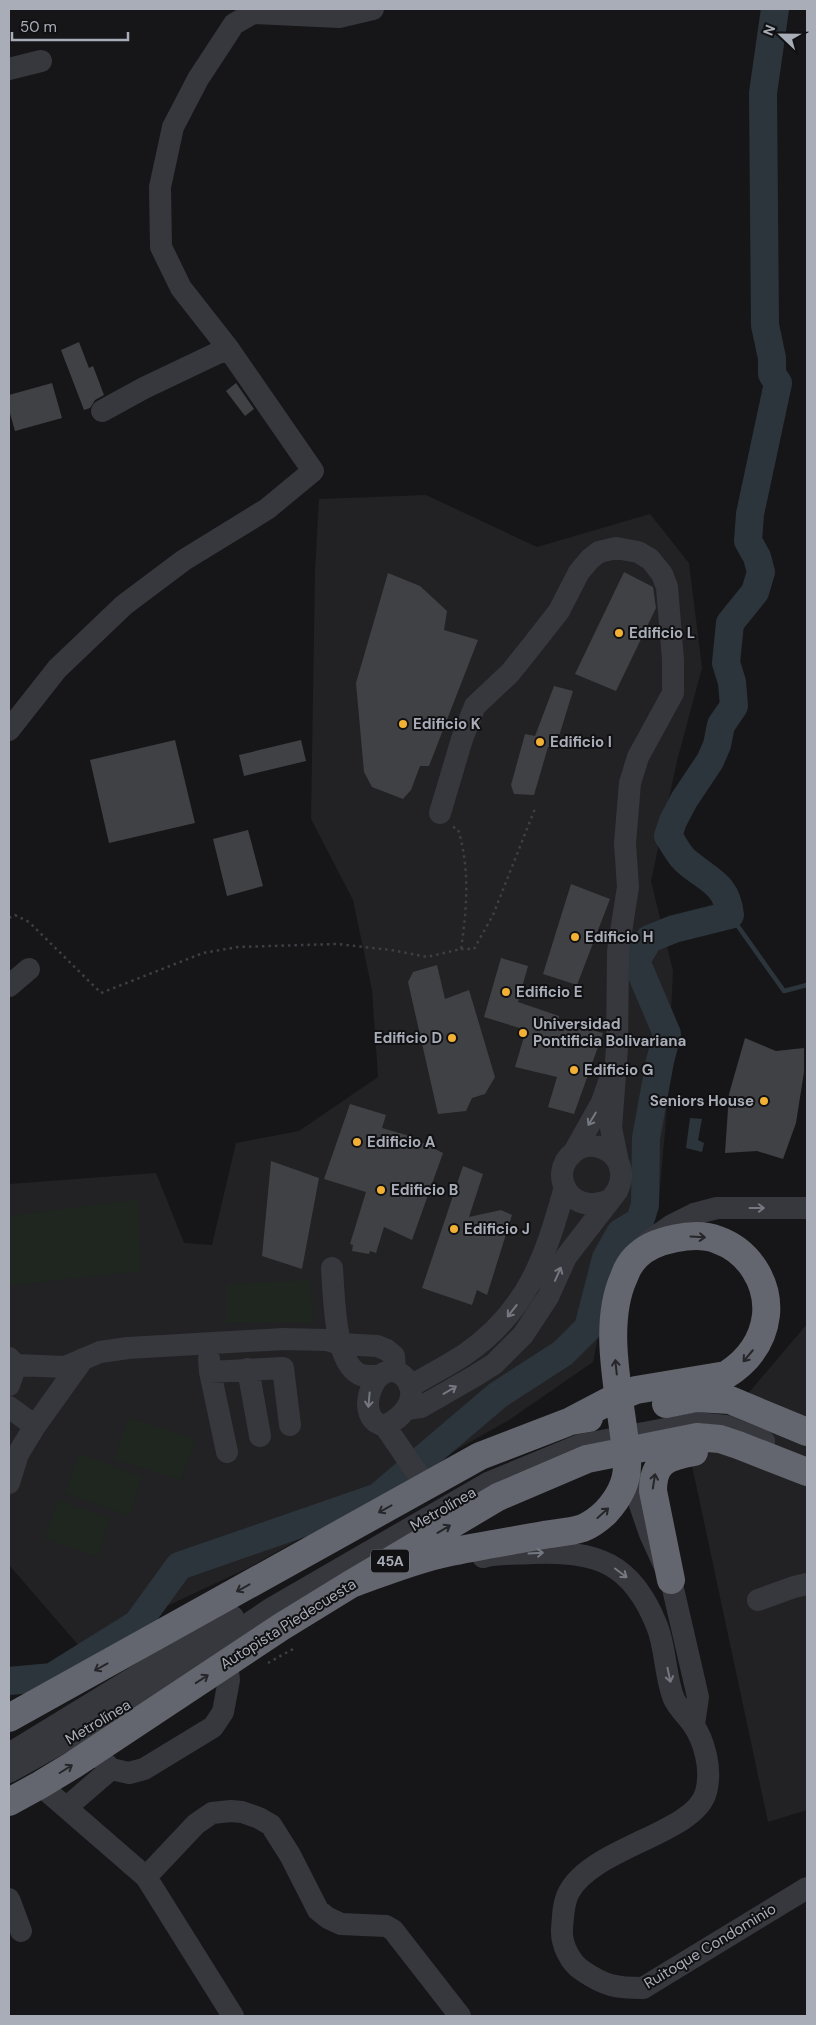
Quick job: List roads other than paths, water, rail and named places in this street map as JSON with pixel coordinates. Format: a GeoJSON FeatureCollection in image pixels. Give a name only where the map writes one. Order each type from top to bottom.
{"type":"FeatureCollection","features":[{"type":"Feature","properties":{"kind":"highway"},"geometry":{"type":"LineString","coordinates":[[9,1718],[421,1479],[571,1421],[611,1400],[636,1390],[726,1375],[736,1369],[751,1354],[764,1329],[767,1304],[764,1287],[756,1270],[739,1251],[719,1240],[698,1236],[676,1238],[656,1245],[636,1256],[624,1277],[616,1299],[613,1319],[616,1360],[628,1468],[620,1494],[604,1514],[583,1528],[445,1553],[351,1584]]}},
{"type":"Feature","properties":{"kind":"highway"},"geometry":{"type":"LineString","coordinates":[[571,1421],[696,1398],[730,1400],[807,1432]]}},
{"type":"Feature","properties":{"kind":"highway","name":"Autopista Piedecuesta"},"geometry":{"type":"LineString","coordinates":[[9,1802],[40,1785],[102,1760],[227,1663],[351,1584],[498,1497],[572,1464],[587,1459],[697,1437],[720,1439],[738,1444],[807,1472]]}},
{"type":"Feature","properties":{"kind":"highway"},"geometry":{"type":"LineString","coordinates":[[671,1580],[653,1491],[653,1480],[656,1470],[663,1461],[674,1456],[738,1444]]}},
{"type":"Feature","properties":{"kind":"street"},"geometry":{"type":"LineString","coordinates":[[9,730],[58,669],[124,605],[184,560],[267,508],[313,471],[228,348],[181,288],[161,247],[160,186],[174,127],[198,79],[234,24],[253,13],[339,17],[373,9]]}},
{"type":"Feature","properties":{"kind":"street"},"geometry":{"type":"LineString","coordinates":[[9,70],[40,61]]}},
{"type":"Feature","properties":{"kind":"street"},"geometry":{"type":"LineString","coordinates":[[102,411],[144,388],[228,348]]}},
{"type":"Feature","properties":{"kind":"street"},"geometry":{"type":"LineString","coordinates":[[406,1409],[422,1407],[494,1364],[523,1335],[548,1297],[566,1257],[617,1191],[621,1182],[621,1171],[611,1128],[616,1058],[618,951],[627,901],[625,843],[630,783],[638,757],[673,693],[673,660],[667,587],[662,574],[650,559],[638,552],[616,548],[599,552],[579,572],[560,611],[510,673],[476,706],[462,739],[441,809]]}},
{"type":"Feature","properties":{"kind":"street"},"geometry":{"type":"LineString","coordinates":[[9,986],[29,969]]}},
{"type":"Feature","properties":{"kind":"street"},"geometry":{"type":"LineString","coordinates":[[610,1199],[601,1204],[590,1205],[580,1203],[570,1196],[564,1187],[562,1178],[563,1168],[602,1102],[616,1058]]}},
{"type":"Feature","properties":{"kind":"street"},"geometry":{"type":"LineString","coordinates":[[574,1152],[590,1146],[598,1147],[606,1150],[618,1162]]}},
{"type":"Feature","properties":{"kind":"street"},"geometry":{"type":"LineString","coordinates":[[421,1479],[398,1447],[386,1426],[377,1424],[371,1419],[368,1399],[371,1388],[465,1354],[496,1330],[509,1316],[530,1284],[540,1264],[551,1234],[564,1187]]}},
{"type":"Feature","properties":{"kind":"street"},"geometry":{"type":"LineString","coordinates":[[636,1256],[652,1238],[694,1214],[717,1208],[807,1208]]}},
{"type":"Feature","properties":{"kind":"street"},"geometry":{"type":"LineString","coordinates":[[332,1268],[337,1332],[340,1344],[353,1370],[361,1375],[395,1378]]}},
{"type":"Feature","properties":{"kind":"street"},"geometry":{"type":"LineString","coordinates":[[11,1369],[64,1367],[100,1352],[128,1348],[283,1339],[327,1340],[340,1344],[377,1346],[387,1350],[394,1356],[395,1378],[411,1398],[406,1409],[386,1426]]}},
{"type":"Feature","properties":{"kind":"street"},"geometry":{"type":"LineString","coordinates":[[208,1343],[210,1372],[227,1452]]}},
{"type":"Feature","properties":{"kind":"street"},"geometry":{"type":"LineString","coordinates":[[9,1483],[18,1454],[35,1426],[83,1359]]}},
{"type":"Feature","properties":{"kind":"street"},"geometry":{"type":"LineString","coordinates":[[210,1372],[283,1368],[290,1425]]}},
{"type":"Feature","properties":{"kind":"street"},"geometry":{"type":"LineString","coordinates":[[248,1369],[260,1436]]}},
{"type":"Feature","properties":{"kind":"street"},"geometry":{"type":"LineString","coordinates":[[9,1407],[35,1426]]}},
{"type":"Feature","properties":{"kind":"street","name":"Metrolínea"},"geometry":{"type":"LineString","coordinates":[[9,1754],[217,1626],[484,1474],[577,1435],[695,1413],[725,1414],[807,1446]]}},
{"type":"Feature","properties":{"kind":"street","name":"Metrolínea"},"geometry":{"type":"LineString","coordinates":[[9,1772],[113,1714],[272,1608],[488,1483],[580,1445],[697,1423],[726,1426],[807,1457]]}},
{"type":"Feature","properties":{"kind":"street"},"geometry":{"type":"LineString","coordinates":[[628,1468],[650,1534],[671,1580],[698,1697],[694,1725]]}},
{"type":"Feature","properties":{"kind":"street","name":"Ruitoque Condominio"},"geometry":{"type":"LineString","coordinates":[[351,1584],[384,1582],[487,1556],[548,1553],[576,1554],[602,1561],[623,1572],[644,1598],[658,1628],[674,1700],[694,1725],[706,1752],[708,1773],[706,1793],[699,1806],[685,1819],[618,1852],[583,1874],[568,1892],[563,1911],[562,1938],[568,1953],[578,1968],[600,1983],[618,1988],[643,1988],[807,1888]]}},
{"type":"Feature","properties":{"kind":"street"},"geometry":{"type":"LineString","coordinates":[[758,1600],[807,1584]]}},
{"type":"Feature","properties":{"kind":"street"},"geometry":{"type":"LineString","coordinates":[[66,1807],[102,1760],[129,1773],[144,1769],[213,1727],[223,1712],[229,1680],[227,1663]]}},
{"type":"Feature","properties":{"kind":"street"},"geometry":{"type":"LineString","coordinates":[[40,1785],[146,1877],[233,2016]]}},
{"type":"Feature","properties":{"kind":"street"},"geometry":{"type":"LineString","coordinates":[[146,1877],[196,1824],[212,1813],[231,1811],[259,1818],[271,1824],[290,1855],[318,1910],[328,1918],[342,1924],[386,1926],[394,1930],[460,2016]]}},
{"type":"Feature","properties":{"kind":"street"},"geometry":{"type":"LineString","coordinates":[[9,1899],[21,1931]]}},
{"type":"Feature","properties":{"kind":"waterway"},"geometry":{"type":"LineString","coordinates":[[9,1681],[52,1677],[137,1624],[179,1566],[378,1497],[498,1395],[563,1353],[588,1328],[606,1258],[620,1233],[640,1221],[645,1205],[646,1138],[660,1061],[667,1034],[636,961],[649,939],[674,929],[730,915],[721,889],[684,859],[668,836],[673,821],[684,800],[710,761],[717,745],[721,725],[734,706],[732,682],[726,663],[730,623],[755,592],[761,572],[757,557],[748,541],[750,514],[778,383],[772,374],[772,358],[765,325],[763,93],[775,9]]}},
{"type":"Feature","properties":{"kind":"waterway"},"geometry":{"type":"LineString","coordinates":[[730,915],[784,991],[807,985]]}},
{"type":"Feature","properties":{"kind":"place","name":"Edificio L"},"geometry":{"type":"Point","coordinates":[619,633]}},
{"type":"Feature","properties":{"kind":"place","name":"Edificio K"},"geometry":{"type":"Point","coordinates":[403,724]}},
{"type":"Feature","properties":{"kind":"place","name":"Edificio I"},"geometry":{"type":"Point","coordinates":[540,742]}},
{"type":"Feature","properties":{"kind":"place","name":"Edificio H"},"geometry":{"type":"Point","coordinates":[575,937]}},
{"type":"Feature","properties":{"kind":"place","name":"Edificio E"},"geometry":{"type":"Point","coordinates":[506,992]}},
{"type":"Feature","properties":{"kind":"place","name":"Universidad Pontificia Bolivariana"},"geometry":{"type":"Point","coordinates":[523,1033]}},
{"type":"Feature","properties":{"kind":"place","name":"Edificio D"},"geometry":{"type":"Point","coordinates":[452,1038]}},
{"type":"Feature","properties":{"kind":"place","name":"Edificio G"},"geometry":{"type":"Point","coordinates":[574,1070]}},
{"type":"Feature","properties":{"kind":"place","name":"Seniors House"},"geometry":{"type":"Point","coordinates":[764,1101]}},
{"type":"Feature","properties":{"kind":"place","name":"Edificio A"},"geometry":{"type":"Point","coordinates":[357,1142]}},
{"type":"Feature","properties":{"kind":"place","name":"Edificio B"},"geometry":{"type":"Point","coordinates":[381,1190]}},
{"type":"Feature","properties":{"kind":"place","name":"Edificio J"},"geometry":{"type":"Point","coordinates":[454,1229]}}]}
